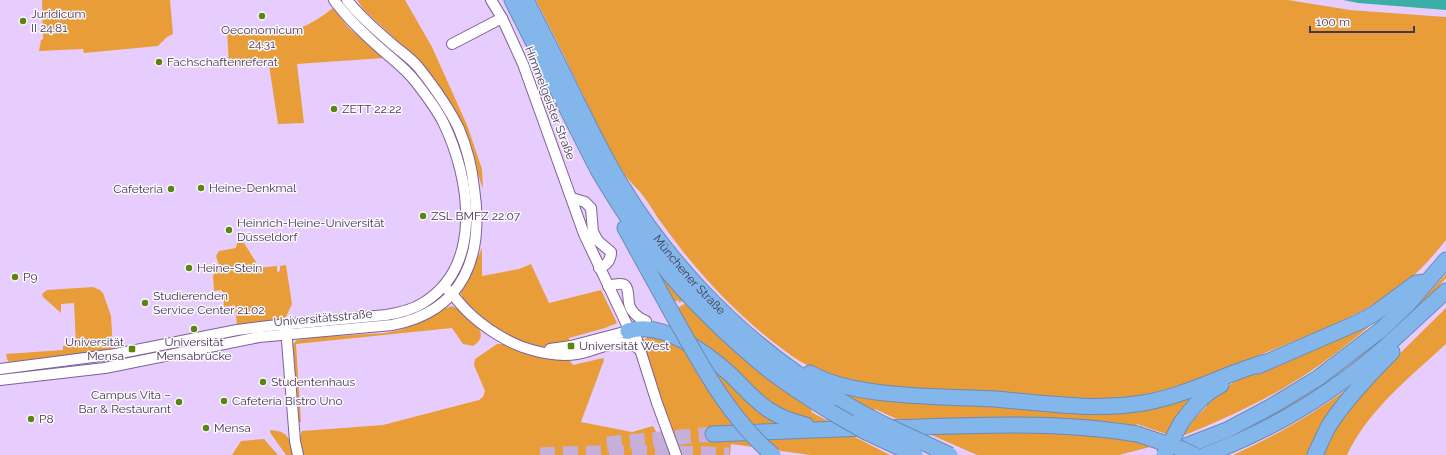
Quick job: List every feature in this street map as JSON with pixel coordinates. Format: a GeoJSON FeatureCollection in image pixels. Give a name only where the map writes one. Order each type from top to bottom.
{"type":"FeatureCollection","features":[{"type":"Feature","properties":{"kind":"highway","name":"Münchener Straße"},"geometry":{"type":"LineString","coordinates":[[512,0],[598,170],[614,198],[650,250],[681,286],[759,363],[792,387],[866,432],[915,455]]}},
{"type":"Feature","properties":{"kind":"highway","name":"Münchener Straße"},"geometry":{"type":"LineString","coordinates":[[526,0],[602,150],[623,188],[651,231],[694,281],[722,310],[770,352],[798,374],[860,412],[950,455]]}},
{"type":"Feature","properties":{"kind":"highway"},"geometry":{"type":"LineString","coordinates":[[598,170],[601,186],[706,373],[743,424],[773,455]]}},
{"type":"Feature","properties":{"kind":"highway"},"geometry":{"type":"LineString","coordinates":[[1158,455],[1171,452],[1226,430],[1272,406],[1318,378],[1382,329],[1408,304],[1446,260]]}},
{"type":"Feature","properties":{"kind":"highway"},"geometry":{"type":"LineString","coordinates":[[1164,455],[1181,423],[1194,405],[1213,389],[1266,362],[1374,314],[1416,284],[1428,282]]}},
{"type":"Feature","properties":{"kind":"highway"},"geometry":{"type":"LineString","coordinates":[[1205,455],[1268,427],[1319,397],[1382,349],[1446,292]]}},
{"type":"Feature","properties":{"kind":"highway"},"geometry":{"type":"LineString","coordinates":[[1315,455],[1330,424],[1341,409],[1372,372],[1421,322],[1446,292]]}},
{"type":"Feature","properties":{"kind":"highway"},"geometry":{"type":"LineString","coordinates":[[624,337],[637,329],[649,329],[675,337],[714,360],[768,409],[780,417],[822,429]]}},
{"type":"Feature","properties":{"kind":"highway"},"geometry":{"type":"LineString","coordinates":[[770,352],[791,361],[815,376],[866,390],[919,395],[1103,406],[1142,403],[1168,398],[1200,387],[1242,369],[1266,362]]}},
{"type":"Feature","properties":{"kind":"highway"},"geometry":{"type":"LineString","coordinates":[[713,434],[822,429],[996,425],[1061,426],[1112,430],[1137,434],[1170,444],[1194,455]]}},
{"type":"Feature","properties":{"kind":"street","name":"Universitätsstraße"},"geometry":{"type":"LineString","coordinates":[[334,0],[361,30],[401,65],[443,122],[459,164],[465,193],[466,220],[462,253],[453,273],[444,286],[423,303],[374,322]]}},
{"type":"Feature","properties":{"kind":"street","name":"Universitätsstraße"},"geometry":{"type":"LineString","coordinates":[[0,369],[110,355],[219,333],[374,322],[398,324],[431,312],[452,294],[462,280],[470,262],[476,243],[477,231],[477,208],[471,164],[459,130],[444,103],[418,67],[359,15],[347,0]]}},
{"type":"Feature","properties":{"kind":"street","name":"Himmelgeister Straße"},"geometry":{"type":"LineString","coordinates":[[492,0],[524,64],[580,222],[590,230],[598,241],[611,252],[610,260],[606,265],[600,268]]}},
{"type":"Feature","properties":{"kind":"street"},"geometry":{"type":"LineString","coordinates":[[452,44],[502,18]]}},
{"type":"Feature","properties":{"kind":"street","name":"Himmelgeister Straße"},"geometry":{"type":"LineString","coordinates":[[572,198],[578,199],[589,205],[592,212],[590,230],[600,268],[627,325],[624,337],[636,337],[674,453]]}},
{"type":"Feature","properties":{"kind":"street"},"geometry":{"type":"LineString","coordinates":[[608,286],[616,284],[626,285],[628,288],[629,302],[632,310],[642,320],[646,321]]}},
{"type":"Feature","properties":{"kind":"street"},"geometry":{"type":"LineString","coordinates":[[444,286],[481,324],[489,330],[515,343],[540,348],[559,348],[624,337]]}},
{"type":"Feature","properties":{"kind":"street","name":"Universitätsstraße"},"geometry":{"type":"LineString","coordinates":[[0,380],[105,368],[286,329]]}},
{"type":"Feature","properties":{"kind":"street"},"geometry":{"type":"LineString","coordinates":[[286,329],[295,441],[298,455]]}},
{"type":"Feature","properties":{"kind":"shaded area"},"geometry":{"type":"Polygon","coordinates":[[[42,0],[170,0],[173,34],[167,37],[158,46],[84,53],[83,49],[39,51],[41,40],[43,39],[42,0]]]}},
{"type":"Feature","properties":{"kind":"shaded area"},"geometry":{"type":"Polygon","coordinates":[[[357,0],[405,0],[432,47],[467,125],[482,169],[483,189],[461,126],[422,64],[364,10],[357,0]]]}},
{"type":"Feature","properties":{"kind":"shaded area"},"geometry":{"type":"Polygon","coordinates":[[[536,0],[1288,0],[1350,10],[1446,17],[1446,240],[1412,277],[1389,295],[1370,306],[1312,334],[1196,382],[1153,395],[1138,397],[1094,398],[912,389],[870,384],[829,375],[810,367],[792,356],[756,328],[722,296],[691,261],[617,163],[536,0]]]}},
{"type":"Feature","properties":{"kind":"shaded area"},"geometry":{"type":"Polygon","coordinates":[[[1343,0],[1446,0],[1446,10],[1358,3],[1343,0]]]}},
{"type":"Feature","properties":{"kind":"shaded area"},"geometry":{"type":"Polygon","coordinates":[[[333,8],[348,27],[384,58],[297,64],[304,123],[278,124],[269,65],[229,67],[227,30],[256,35],[283,33],[296,30],[308,24],[333,8]]]}},
{"type":"Feature","properties":{"kind":"shaded area"},"geometry":{"type":"Polygon","coordinates":[[[237,243],[244,243],[256,262],[257,268],[277,266],[277,271],[279,272],[280,266],[286,265],[292,304],[285,319],[237,325],[235,305],[224,307],[223,292],[221,290],[214,291],[213,276],[214,273],[220,268],[216,256],[219,251],[236,248],[237,243]]]}},
{"type":"Feature","properties":{"kind":"shaded area"},"geometry":{"type":"Polygon","coordinates":[[[640,244],[745,360],[812,410],[811,412],[830,422],[810,422],[789,417],[697,345],[676,309],[684,304],[687,306],[682,301],[679,303],[678,300],[673,303],[640,244]]]}},
{"type":"Feature","properties":{"kind":"shaded area"},"geometry":{"type":"Polygon","coordinates":[[[482,248],[482,276],[519,269],[531,264],[549,303],[601,290],[617,323],[569,338],[569,343],[554,346],[533,346],[511,338],[491,325],[464,302],[460,291],[471,273],[482,248]]]}},
{"type":"Feature","properties":{"kind":"shaded area"},"geometry":{"type":"Polygon","coordinates":[[[1446,274],[1446,278],[1440,285],[1410,316],[1361,358],[1327,383],[1296,403],[1257,424],[1203,449],[1199,448],[1276,412],[1300,399],[1346,368],[1388,333],[1446,274]]]}},
{"type":"Feature","properties":{"kind":"shaded area"},"geometry":{"type":"Polygon","coordinates":[[[93,287],[103,293],[111,316],[113,349],[77,355],[9,362],[6,354],[63,350],[63,346],[76,345],[74,303],[61,304],[61,313],[43,297],[42,294],[47,290],[93,287]]]}},
{"type":"Feature","properties":{"kind":"shaded area"},"geometry":{"type":"Polygon","coordinates":[[[452,306],[466,316],[480,330],[480,338],[473,346],[463,344],[452,328],[296,344],[301,422],[296,422],[292,345],[297,340],[319,337],[384,333],[400,330],[417,324],[452,306]]]}},
{"type":"Feature","properties":{"kind":"shaded area"},"geometry":{"type":"Polygon","coordinates":[[[1446,308],[1446,344],[1404,382],[1378,409],[1356,438],[1347,455],[1321,455],[1341,419],[1378,375],[1446,308]]]}},
{"type":"Feature","properties":{"kind":"shaded area"},"geometry":{"type":"Polygon","coordinates":[[[1382,316],[1324,362],[1287,386],[1235,413],[1182,436],[1195,418],[1207,406],[1205,404],[1234,382],[1382,316]]]}},
{"type":"Feature","properties":{"kind":"shaded area"},"geometry":{"type":"Polygon","coordinates":[[[639,333],[644,340],[647,338],[645,333],[682,343],[739,428],[851,435],[890,455],[810,455],[731,444],[730,455],[680,455],[639,333]]]}},
{"type":"Feature","properties":{"kind":"shaded area"},"geometry":{"type":"Polygon","coordinates":[[[497,344],[503,344],[510,347],[568,359],[573,365],[603,358],[604,360],[581,422],[632,432],[653,426],[660,440],[663,455],[304,455],[300,443],[302,431],[383,425],[479,400],[483,397],[485,391],[474,365],[475,359],[497,344]]]}},
{"type":"Feature","properties":{"kind":"shaded area"},"geometry":{"type":"Polygon","coordinates":[[[703,357],[785,424],[772,424],[772,427],[754,427],[735,404],[703,357]]]}},
{"type":"Feature","properties":{"kind":"shaded area"},"geometry":{"type":"Polygon","coordinates":[[[825,383],[1102,409],[1197,393],[1182,409],[1166,434],[1137,424],[1136,427],[901,421],[875,409],[874,411],[825,383]]]}},
{"type":"Feature","properties":{"kind":"shaded area"},"geometry":{"type":"Polygon","coordinates":[[[1351,386],[1309,455],[1233,455],[1294,424],[1351,386]]]}},
{"type":"Feature","properties":{"kind":"shaded area"},"geometry":{"type":"Polygon","coordinates":[[[271,430],[282,432],[288,437],[293,455],[286,455],[271,434],[271,430]]]}},
{"type":"Feature","properties":{"kind":"shaded area"},"geometry":{"type":"Polygon","coordinates":[[[1031,430],[1120,436],[1154,446],[1119,455],[977,455],[927,433],[1031,430]]]}},
{"type":"Feature","properties":{"kind":"shaded area"},"geometry":{"type":"Polygon","coordinates":[[[264,439],[278,455],[232,455],[241,441],[264,439]]]}},
{"type":"Feature","properties":{"kind":"tunnel"},"geometry":{"type":"LineString","coordinates":[[607,444],[713,434]]}},
{"type":"Feature","properties":{"kind":"tunnel"},"geometry":{"type":"LineString","coordinates":[[540,455],[587,453],[682,453],[729,455]]}},
{"type":"Feature","properties":{"kind":"place","name":"Oeconomicum 24.31"},"geometry":{"type":"Point","coordinates":[262,16]}},
{"type":"Feature","properties":{"kind":"place","name":"Juridicum II 24.81"},"geometry":{"type":"Point","coordinates":[23,21]}},
{"type":"Feature","properties":{"kind":"place","name":"Fachschaftenreferat"},"geometry":{"type":"Point","coordinates":[159,62]}},
{"type":"Feature","properties":{"kind":"place","name":"ZETT 22.22"},"geometry":{"type":"Point","coordinates":[334,109]}},
{"type":"Feature","properties":{"kind":"place","name":"Heine-Denkmal"},"geometry":{"type":"Point","coordinates":[201,188]}},
{"type":"Feature","properties":{"kind":"place","name":"Cafeteria"},"geometry":{"type":"Point","coordinates":[171,189]}},
{"type":"Feature","properties":{"kind":"place","name":"ZSL BMFZ 22.07"},"geometry":{"type":"Point","coordinates":[423,216]}},
{"type":"Feature","properties":{"kind":"place","name":"Heinrich-Heine-Universität Düsseldorf"},"geometry":{"type":"Point","coordinates":[229,230]}},
{"type":"Feature","properties":{"kind":"place","name":"Heine-Stein"},"geometry":{"type":"Point","coordinates":[189,268]}},
{"type":"Feature","properties":{"kind":"place","name":"P9"},"geometry":{"type":"Point","coordinates":[15,277]}},
{"type":"Feature","properties":{"kind":"place","name":"Studierenden Service Center 21.02"},"geometry":{"type":"Point","coordinates":[145,303]}},
{"type":"Feature","properties":{"kind":"place","name":"Universität Mensabrücke"},"geometry":{"type":"Point","coordinates":[194,329]}},
{"type":"Feature","properties":{"kind":"place","name":"Universität West"},"geometry":{"type":"Point","coordinates":[571,346]}},
{"type":"Feature","properties":{"kind":"place","name":"Universität Mensa"},"geometry":{"type":"Point","coordinates":[132,349]}},
{"type":"Feature","properties":{"kind":"place","name":"Studentenhaus"},"geometry":{"type":"Point","coordinates":[263,382]}},
{"type":"Feature","properties":{"kind":"place","name":"Cafeteria Bistro Uno"},"geometry":{"type":"Point","coordinates":[224,401]}},
{"type":"Feature","properties":{"kind":"place","name":"Campus Vita – Bar & Restaurant"},"geometry":{"type":"Point","coordinates":[179,402]}},
{"type":"Feature","properties":{"kind":"place","name":"P8"},"geometry":{"type":"Point","coordinates":[31,419]}},
{"type":"Feature","properties":{"kind":"place","name":"Mensa"},"geometry":{"type":"Point","coordinates":[206,428]}}]}
